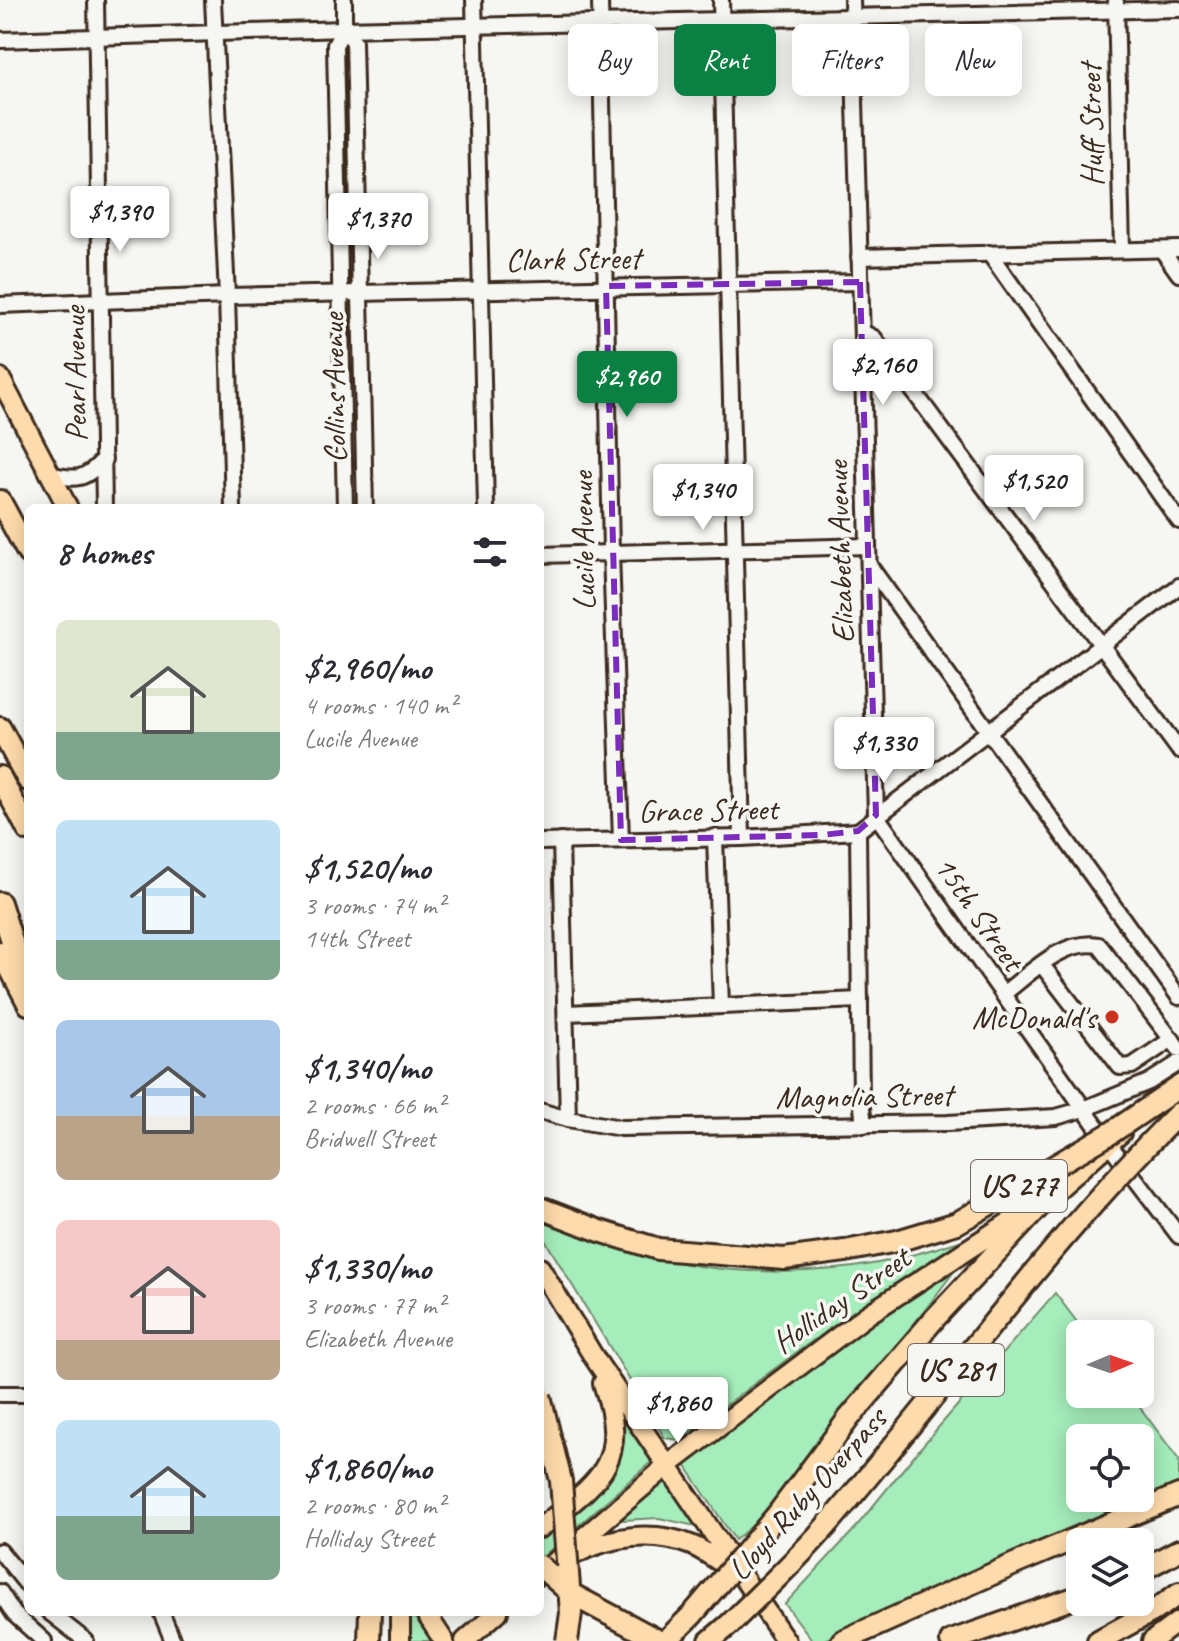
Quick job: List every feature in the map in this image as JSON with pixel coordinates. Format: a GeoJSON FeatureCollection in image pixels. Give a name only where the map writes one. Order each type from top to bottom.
{"type":"FeatureCollection","features":[{"type":"Feature","properties":{"kind":"highway"},"geometry":{"type":"LineString","coordinates":[[0,501],[24,546]]}},
{"type":"Feature","properties":{"kind":"highway"},"geometry":{"type":"LineString","coordinates":[[0,728],[24,772]]}},
{"type":"Feature","properties":{"kind":"highway"},"geometry":{"type":"LineString","coordinates":[[0,777],[24,822]]}},
{"type":"Feature","properties":{"kind":"highway"},"geometry":{"type":"LineString","coordinates":[[0,903],[24,979]]}},
{"type":"Feature","properties":{"kind":"highway","name":"US 277"},"geometry":{"type":"LineString","coordinates":[[544,1210],[658,1249],[784,1259],[897,1241],[957,1223],[1111,1133],[1179,1087]]}},
{"type":"Feature","properties":{"kind":"highway","name":"Lloyd Ruby Overpass"},"geometry":{"type":"LineString","coordinates":[[710,1641],[826,1526],[1076,1223],[1179,1113]]}},
{"type":"Feature","properties":{"kind":"highway"},"geometry":{"type":"LineString","coordinates":[[666,1641],[777,1515],[849,1418],[935,1318],[1048,1197]]}},
{"type":"Feature","properties":{"kind":"highway"},"geometry":{"type":"LineString","coordinates":[[544,1412],[561,1481],[571,1613],[567,1641]]}},
{"type":"Feature","properties":{"kind":"highway"},"geometry":{"type":"LineString","coordinates":[[851,1637],[1179,1495]]}},
{"type":"Feature","properties":{"kind":"highway"},"geometry":{"type":"LineString","coordinates":[[1154,1563],[1179,1550]]}},
{"type":"Feature","properties":{"kind":"highway"},"geometry":{"type":"LineString","coordinates":[[544,1569],[573,1595],[659,1641]]}},
{"type":"Feature","properties":{"kind":"highway"},"geometry":{"type":"LineString","coordinates":[[1098,1641],[1179,1593]]}},
{"type":"Feature","properties":{"kind":"highway"},"geometry":{"type":"LineString","coordinates":[[951,1641],[1066,1601]]}},
{"type":"Feature","properties":{"kind":"highway"},"geometry":{"type":"LineString","coordinates":[[369,1641],[370,1616]]}},
{"type":"Feature","properties":{"kind":"main road"},"geometry":{"type":"LineString","coordinates":[[0,378],[66,504]]}},
{"type":"Feature","properties":{"kind":"main road"},"geometry":{"type":"LineString","coordinates":[[0,951],[24,997]]}},
{"type":"Feature","properties":{"kind":"main road","name":"Holliday Street"},"geometry":{"type":"LineString","coordinates":[[544,1569],[667,1466],[867,1315],[1048,1197],[1179,1080]]}},
{"type":"Feature","properties":{"kind":"main road"},"geometry":{"type":"LineString","coordinates":[[544,1275],[595,1359],[786,1641]]}},
{"type":"Feature","properties":{"kind":"main road"},"geometry":{"type":"LineString","coordinates":[[544,1525],[585,1492],[607,1466],[614,1439],[613,1413],[595,1359]]}},
{"type":"Feature","properties":{"kind":"main road"},"geometry":{"type":"LineString","coordinates":[[544,1569],[596,1543],[621,1538],[659,1538],[691,1546],[740,1575]]}},
{"type":"Feature","properties":{"kind":"main road"},"geometry":{"type":"LineString","coordinates":[[400,1616],[400,1641]]}},
{"type":"Feature","properties":{"kind":"main road"},"geometry":{"type":"LineString","coordinates":[[428,1616],[444,1641]]}},
{"type":"Feature","properties":{"kind":"main road"},"geometry":{"type":"LineString","coordinates":[[465,1641],[493,1616]]}},
{"type":"Feature","properties":{"kind":"main road"},"geometry":{"type":"LineString","coordinates":[[1152,1641],[1179,1621]]}},
{"type":"Feature","properties":{"kind":"street","name":"Pearl Avenue"},"geometry":{"type":"LineString","coordinates":[[96,0],[104,504]]}},
{"type":"Feature","properties":{"kind":"street"},"geometry":{"type":"LineString","coordinates":[[213,0],[233,504]]}},
{"type":"Feature","properties":{"kind":"street","name":"Collins Avenue"},"geometry":{"type":"LineString","coordinates":[[344,0],[344,29],[335,45],[345,504]]}},
{"type":"Feature","properties":{"kind":"street"},"geometry":{"type":"LineString","coordinates":[[474,0],[486,504]]}},
{"type":"Feature","properties":{"kind":"street","name":"Lucile Avenue"},"geometry":{"type":"LineString","coordinates":[[600,0],[611,553],[621,840]]}},
{"type":"Feature","properties":{"kind":"street"},"geometry":{"type":"LineString","coordinates":[[721,0],[742,838]]}},
{"type":"Feature","properties":{"kind":"street","name":"Elizabeth Avenue"},"geometry":{"type":"LineString","coordinates":[[852,0],[876,815]]}},
{"type":"Feature","properties":{"kind":"street"},"geometry":{"type":"LineString","coordinates":[[0,40],[852,16],[982,6],[1116,5],[1179,9]]}},
{"type":"Feature","properties":{"kind":"street","name":"Huff Street"},"geometry":{"type":"LineString","coordinates":[[1116,5],[1122,250]]}},
{"type":"Feature","properties":{"kind":"street","name":"Collins Avenue"},"geometry":{"type":"LineString","coordinates":[[344,29],[354,42],[365,504]]}},
{"type":"Feature","properties":{"kind":"street"},"geometry":{"type":"LineString","coordinates":[[859,257],[1179,249]]}},
{"type":"Feature","properties":{"kind":"street"},"geometry":{"type":"LineString","coordinates":[[1162,250],[1179,274]]}},
{"type":"Feature","properties":{"kind":"street"},"geometry":{"type":"LineString","coordinates":[[989,253],[1179,521]]}},
{"type":"Feature","properties":{"kind":"street","name":"Clark Street"},"geometry":{"type":"LineString","coordinates":[[0,305],[227,296],[860,282]]}},
{"type":"Feature","properties":{"kind":"street"},"geometry":{"type":"LineString","coordinates":[[862,332],[874,338],[1179,750]]}},
{"type":"Feature","properties":{"kind":"street"},"geometry":{"type":"LineString","coordinates":[[48,474],[69,478],[90,474],[104,459]]}},
{"type":"Feature","properties":{"kind":"street"},"geometry":{"type":"LineString","coordinates":[[544,555],[868,546]]}},
{"type":"Feature","properties":{"kind":"street"},"geometry":{"type":"LineString","coordinates":[[868,565],[1179,997]]}},
{"type":"Feature","properties":{"kind":"street"},"geometry":{"type":"LineString","coordinates":[[864,1125],[858,831],[1179,586]]}},
{"type":"Feature","properties":{"kind":"street","name":"15th Street"},"geometry":{"type":"LineString","coordinates":[[876,815],[1109,1144],[1179,1236]]}},
{"type":"Feature","properties":{"kind":"street","name":"Grace Street"},"geometry":{"type":"LineString","coordinates":[[544,842],[742,838],[858,831]]}},
{"type":"Feature","properties":{"kind":"street"},"geometry":{"type":"LineString","coordinates":[[715,837],[721,1006]]}},
{"type":"Feature","properties":{"kind":"street"},"geometry":{"type":"LineString","coordinates":[[561,841],[568,1119]]}},
{"type":"Feature","properties":{"kind":"street"},"geometry":{"type":"LineString","coordinates":[[1003,994],[1063,949],[1076,944],[1099,945],[1176,1044],[1132,1066],[1120,1067],[1042,965]]}},
{"type":"Feature","properties":{"kind":"street"},"geometry":{"type":"LineString","coordinates":[[567,1013],[860,1000]]}},
{"type":"Feature","properties":{"kind":"street","name":"Magnolia Street"},"geometry":{"type":"LineString","coordinates":[[544,1112],[621,1128],[864,1125],[1056,1117],[1149,1082],[1179,1063]]}},
{"type":"Feature","properties":{"kind":"street"},"geometry":{"type":"LineString","coordinates":[[0,1394],[24,1394]]}},
{"type":"Feature","properties":{"kind":"street"},"geometry":{"type":"LineString","coordinates":[[0,1551],[24,1581]]}},
{"type":"Feature","properties":{"kind":"street"},"geometry":{"type":"LineString","coordinates":[[0,1592],[7,1614],[44,1641]]}},
{"type":"Feature","properties":{"kind":"street"},"geometry":{"type":"LineString","coordinates":[[57,1616],[86,1641]]}},
{"type":"Feature","properties":{"kind":"street"},"geometry":{"type":"LineString","coordinates":[[163,1616],[173,1641]]}},
{"type":"Feature","properties":{"kind":"highlighted area"},"geometry":{"type":"Polygon","coordinates":[[[860,282],[876,815],[858,831],[822,835],[621,840],[606,286],[860,282]]]}},
{"type":"Feature","properties":{"kind":"green space"},"geometry":{"type":"Polygon","coordinates":[[[544,1217],[649,1255],[732,1270],[793,1271],[852,1267],[878,1263],[978,1235],[862,1307],[680,1440],[665,1438],[544,1239],[544,1217]]]}},
{"type":"Feature","properties":{"kind":"green space"},"geometry":{"type":"Polygon","coordinates":[[[956,1269],[777,1505],[735,1540],[685,1465],[825,1357],[930,1283],[956,1269]]]}},
{"type":"Feature","properties":{"kind":"green space"},"geometry":{"type":"Polygon","coordinates":[[[1055,1293],[1075,1320],[1066,1320],[1066,1408],[1140,1408],[1152,1424],[1066,1424],[1066,1512],[1126,1512],[1087,1528],[1066,1528],[1066,1537],[822,1641],[813,1641],[785,1604],[852,1532],[1055,1293]]]}},
{"type":"Feature","properties":{"kind":"green space"},"geometry":{"type":"Polygon","coordinates":[[[623,1413],[651,1455],[650,1463],[544,1556],[544,1535],[584,1504],[612,1473],[620,1450],[620,1416],[623,1413]]]}},
{"type":"Feature","properties":{"kind":"green space"},"geometry":{"type":"Polygon","coordinates":[[[1154,1426],[1179,1460],[1179,1490],[1154,1500],[1154,1426]]]}},
{"type":"Feature","properties":{"kind":"green space"},"geometry":{"type":"Polygon","coordinates":[[[666,1480],[697,1523],[695,1526],[659,1518],[620,1518],[666,1480]]]}},
{"type":"Feature","properties":{"kind":"green space"},"geometry":{"type":"Polygon","coordinates":[[[407,1616],[420,1616],[437,1641],[407,1641],[407,1616]]]}},
{"type":"Feature","properties":{"kind":"place","name":"McDonald's"},"geometry":{"type":"Point","coordinates":[1112,1017]}}]}
